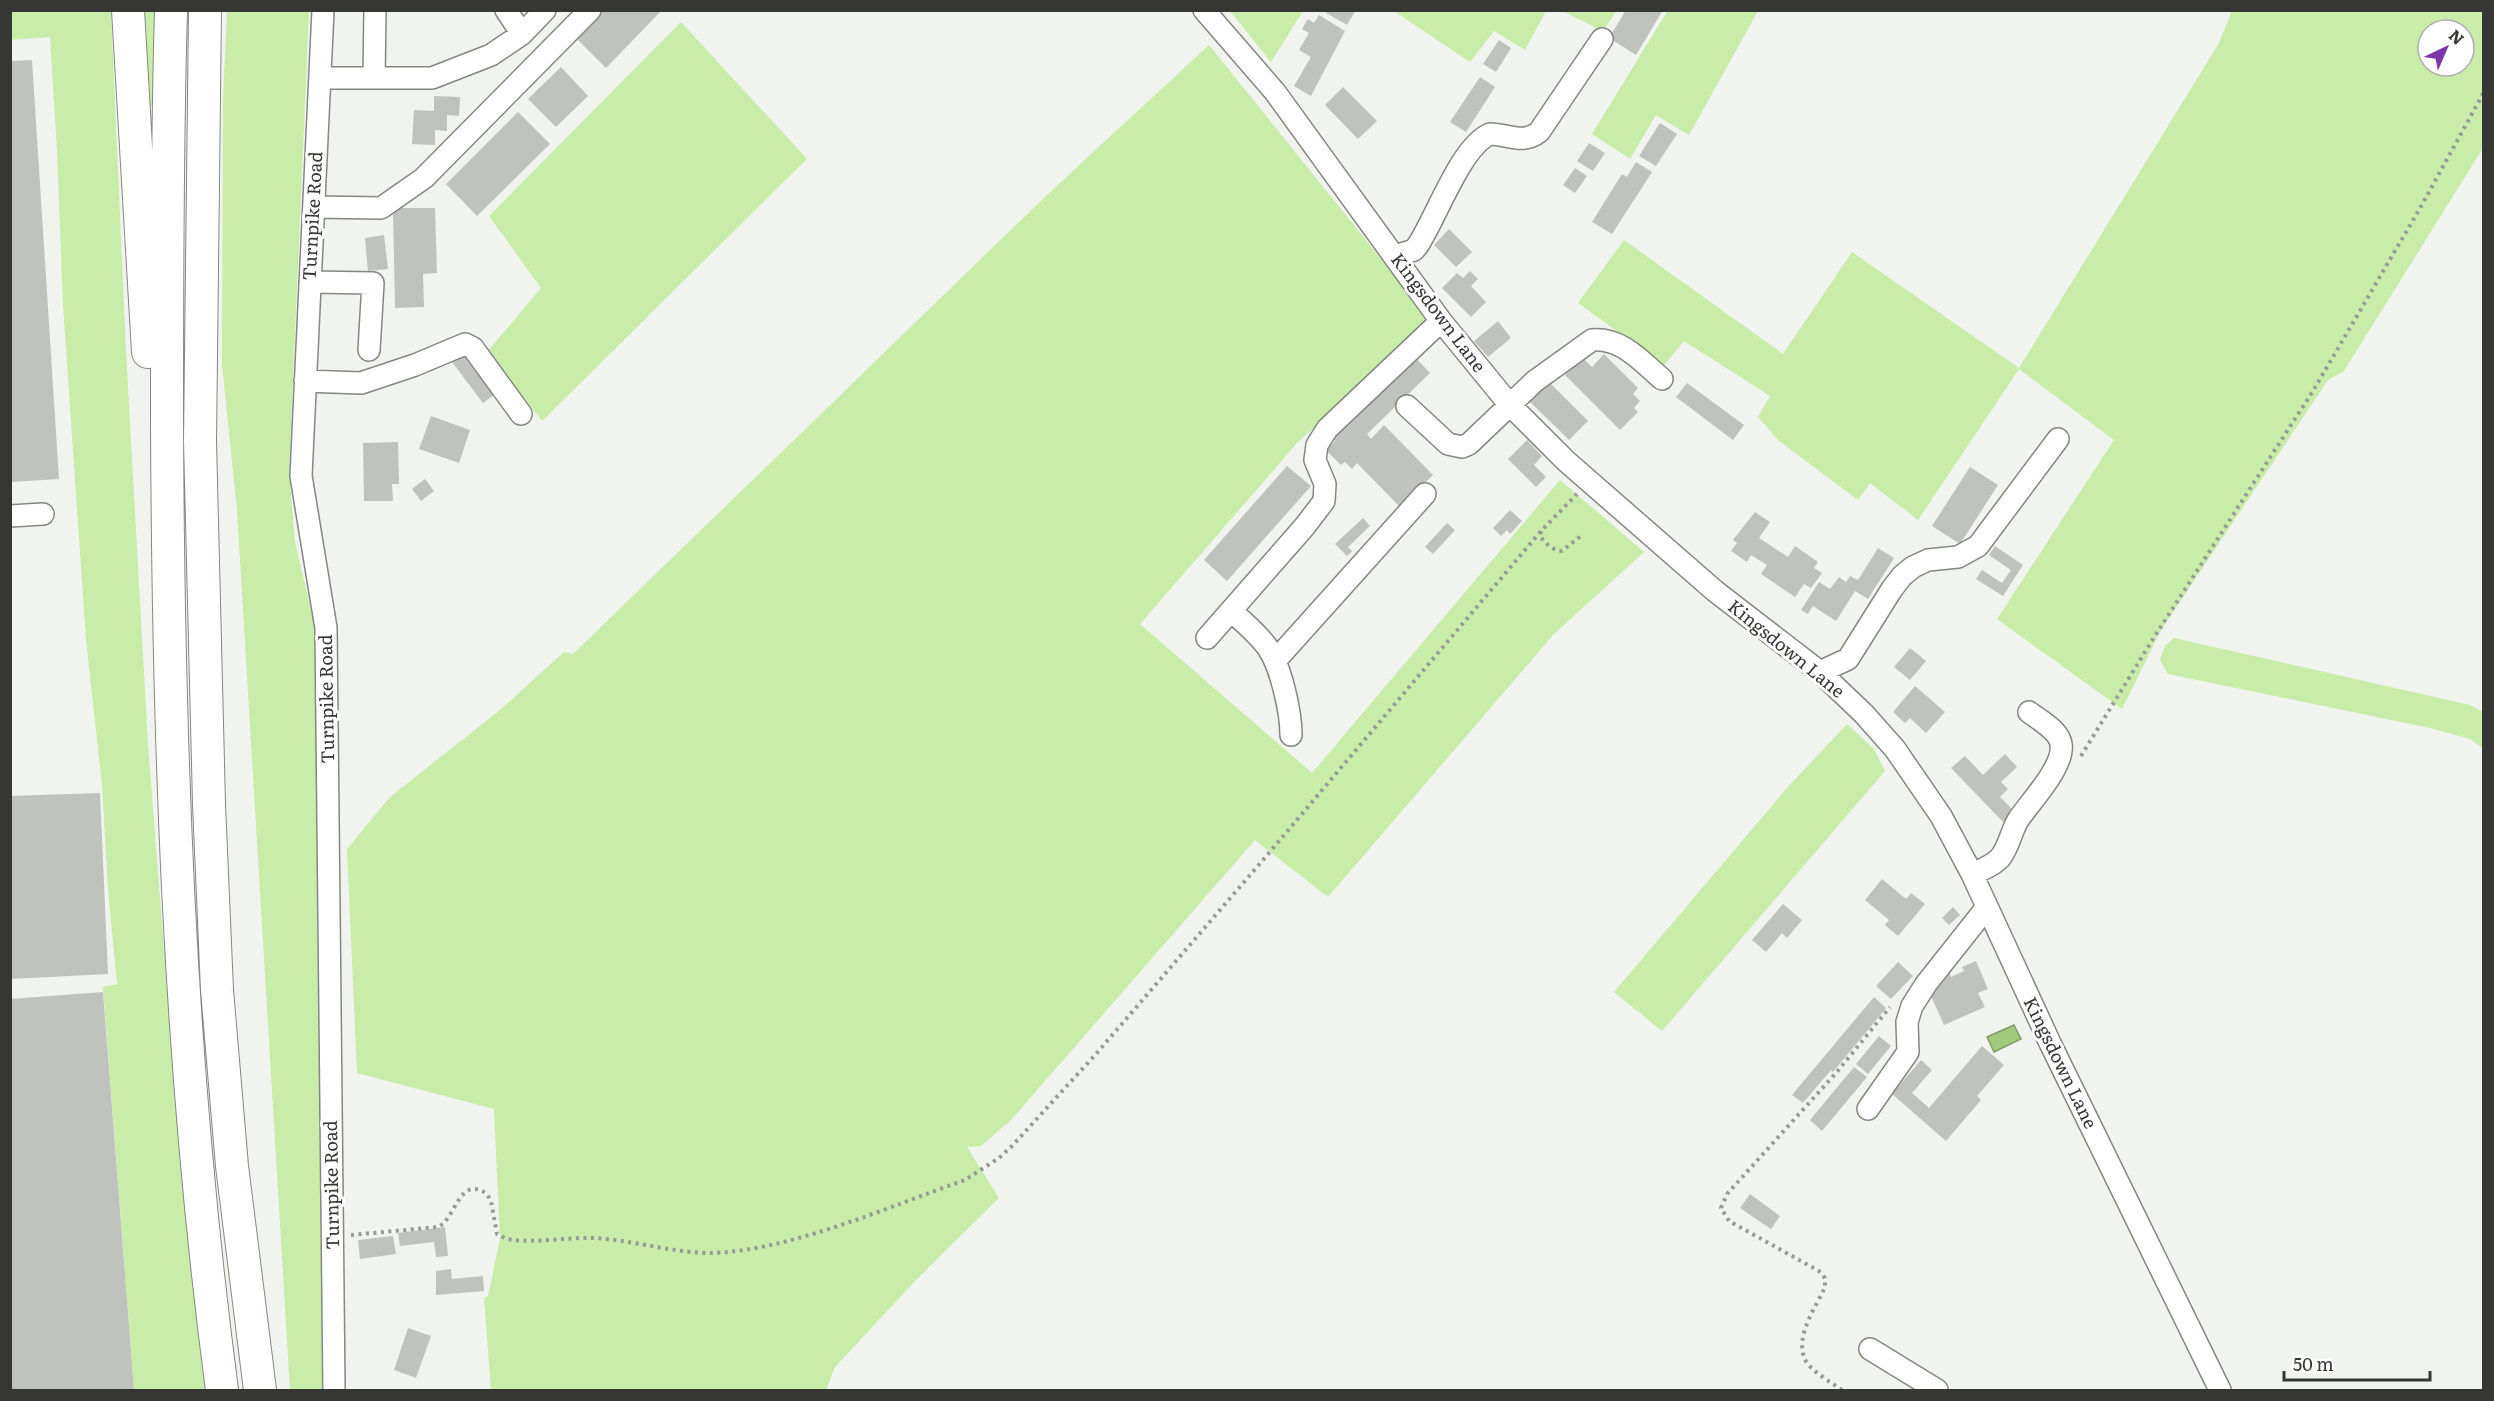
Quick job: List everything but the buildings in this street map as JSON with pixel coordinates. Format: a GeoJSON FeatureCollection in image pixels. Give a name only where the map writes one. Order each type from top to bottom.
{"type":"FeatureCollection","features":[{"type":"Feature","properties":{"kind":"highway"},"geometry":{"type":"LineString","coordinates":[[128,10],[148,359],[168,589]]}},
{"type":"Feature","properties":{"kind":"highway"},"geometry":{"type":"LineString","coordinates":[[171,10],[167,226],[168,589],[175,837],[189,1092],[208,1287],[222,1390]]}},
{"type":"Feature","properties":{"kind":"highway"},"geometry":{"type":"LineString","coordinates":[[205,10],[200,441],[210,816],[217,990],[232,1166],[260,1390]]}},
{"type":"Feature","properties":{"kind":"street","name":"Turnpike Road"},"geometry":{"type":"LineString","coordinates":[[323,10],[301,476],[327,628],[334,1390]]}},
{"type":"Feature","properties":{"kind":"street"},"geometry":{"type":"LineString","coordinates":[[374,78],[375,10]]}},
{"type":"Feature","properties":{"kind":"street"},"geometry":{"type":"LineString","coordinates":[[506,10],[522,34]]}},
{"type":"Feature","properties":{"kind":"street"},"geometry":{"type":"LineString","coordinates":[[517,10],[522,34]]}},
{"type":"Feature","properties":{"kind":"street"},"geometry":{"type":"LineString","coordinates":[[320,78],[432,78],[491,55],[522,34],[545,10]]}},
{"type":"Feature","properties":{"kind":"street"},"geometry":{"type":"LineString","coordinates":[[314,207],[381,207],[424,178],[590,10]]}},
{"type":"Feature","properties":{"kind":"street","name":"Kingsdown Lane"},"geometry":{"type":"LineString","coordinates":[[1204,10],[1275,92],[1440,321],[1509,404],[1589,482],[1715,591],[1820,672],[1864,714],[1895,749],[1941,816],[1972,874],[2050,1043],[2220,1390]]}},
{"type":"Feature","properties":{"kind":"street"},"geometry":{"type":"LineString","coordinates":[[1395,256],[1414,250],[1418,245],[1459,169],[1478,141],[1490,134],[1522,139],[1539,132],[1602,39]]}},
{"type":"Feature","properties":{"kind":"street"},"geometry":{"type":"LineString","coordinates":[[310,282],[373,283],[369,350]]}},
{"type":"Feature","properties":{"kind":"street"},"geometry":{"type":"LineString","coordinates":[[1207,638],[1312,518],[1324,501],[1325,484],[1315,460],[1317,445],[1327,429],[1440,321]]}},
{"type":"Feature","properties":{"kind":"street"},"geometry":{"type":"LineString","coordinates":[[1407,406],[1448,444],[1462,447],[1564,358],[1592,339],[1604,339],[1620,345],[1662,379]]}},
{"type":"Feature","properties":{"kind":"street"},"geometry":{"type":"LineString","coordinates":[[305,381],[361,383],[415,365],[465,344],[473,348],[521,414]]}},
{"type":"Feature","properties":{"kind":"street"},"geometry":{"type":"LineString","coordinates":[[1820,672],[1848,659],[1892,589],[1913,567],[1928,560],[1958,557],[1978,546],[2058,439]]}},
{"type":"Feature","properties":{"kind":"street"},"geometry":{"type":"LineString","coordinates":[[1275,661],[1425,494]]}},
{"type":"Feature","properties":{"kind":"street"},"geometry":{"type":"LineString","coordinates":[[10,516],[44,514]]}},
{"type":"Feature","properties":{"kind":"street"},"geometry":{"type":"LineString","coordinates":[[1231,611],[1268,648],[1275,661],[1290,721],[1291,735]]}},
{"type":"Feature","properties":{"kind":"street"},"geometry":{"type":"LineString","coordinates":[[1972,874],[1985,869],[2003,853],[2018,820],[2050,775],[2061,753],[2060,739],[2029,712]]}},
{"type":"Feature","properties":{"kind":"street"},"geometry":{"type":"LineString","coordinates":[[1868,1109],[1908,1052],[1907,1022],[1911,1006],[1987,907]]}},
{"type":"Feature","properties":{"kind":"street"},"geometry":{"type":"LineString","coordinates":[[1870,1349],[1937,1390]]}},
{"type":"Feature","properties":{"kind":"path"},"geometry":{"type":"LineString","coordinates":[[2079,758],[2313,391],[2419,210],[2484,92]]}},
{"type":"Feature","properties":{"kind":"path"},"geometry":{"type":"LineString","coordinates":[[333,1236],[438,1227],[448,1219],[463,1193],[472,1190],[487,1194],[491,1201],[497,1234],[507,1239],[594,1238],[689,1252],[714,1252],[757,1247],[809,1234],[965,1180],[999,1158],[1096,1054],[1541,531],[1589,482]]}},
{"type":"Feature","properties":{"kind":"path"},"geometry":{"type":"LineString","coordinates":[[1541,531],[1540,536],[1546,543],[1562,551],[1581,536]]}},
{"type":"Feature","properties":{"kind":"path"},"geometry":{"type":"LineString","coordinates":[[1842,1390],[1812,1368],[1804,1357],[1802,1337],[1826,1287],[1825,1278],[1819,1270],[1729,1221],[1721,1208],[1727,1194],[1836,1073],[1896,999]]}},
{"type":"Feature","properties":{"kind":"shaded area"},"geometry":{"type":"Polygon","coordinates":[[[1668,10],[1758,11],[1689,135],[1656,115],[1630,159],[1592,134],[1668,10]]]}},
{"type":"Feature","properties":{"kind":"shaded area"},"geometry":{"type":"Polygon","coordinates":[[[10,11],[111,11],[126,351],[148,744],[182,1181],[208,1390],[134,1390],[103,987],[117,984],[108,890],[102,785],[86,640],[63,305],[50,37],[11,40],[10,11]]]}},
{"type":"Feature","properties":{"kind":"shaded area"},"geometry":{"type":"Polygon","coordinates":[[[141,11],[159,11],[154,107],[149,106],[141,11]]]}},
{"type":"Feature","properties":{"kind":"shaded area"},"geometry":{"type":"Polygon","coordinates":[[[227,11],[309,11],[289,472],[295,542],[315,627],[323,1390],[290,1390],[237,510],[222,365],[223,99],[227,11]]]}},
{"type":"Feature","properties":{"kind":"shaded area"},"geometry":{"type":"Polygon","coordinates":[[[1230,11],[1303,11],[1271,62],[1230,11]]]}},
{"type":"Feature","properties":{"kind":"shaded area"},"geometry":{"type":"Polygon","coordinates":[[[1394,11],[1546,11],[1525,50],[1494,31],[1470,62],[1394,11]]]}},
{"type":"Feature","properties":{"kind":"shaded area"},"geometry":{"type":"Polygon","coordinates":[[[1562,11],[1616,11],[1603,31],[1562,11]]]}},
{"type":"Feature","properties":{"kind":"shaded area"},"geometry":{"type":"Polygon","coordinates":[[[2232,11],[2483,11],[2483,148],[2344,371],[2328,380],[2161,630],[2122,709],[1997,619],[2114,440],[2019,369],[1918,520],[1870,483],[1858,500],[1778,440],[1758,417],[1770,396],[1684,341],[1664,365],[1578,303],[1624,240],[1783,354],[1852,252],[2019,368],[2219,43],[2232,11]]]}},
{"type":"Feature","properties":{"kind":"shaded area"},"geometry":{"type":"Polygon","coordinates":[[[681,22],[807,159],[542,421],[488,351],[541,288],[489,216],[681,22]]]}},
{"type":"Feature","properties":{"kind":"shaded area"},"geometry":{"type":"Polygon","coordinates":[[[1209,45],[1431,321],[1298,442],[1140,624],[1312,773],[1560,480],[1644,552],[1554,634],[1328,897],[1255,840],[1011,1120],[981,1146],[967,1147],[999,1198],[917,1279],[835,1367],[826,1390],[491,1390],[484,1298],[488,1296],[500,1239],[494,1109],[357,1073],[347,849],[390,797],[500,710],[564,652],[573,654],[1049,193],[1209,45]]]}},
{"type":"Feature","properties":{"kind":"shaded area"},"geometry":{"type":"Polygon","coordinates":[[[2174,638],[2470,705],[2483,712],[2483,748],[2470,739],[2430,728],[2168,674],[2160,660],[2165,646],[2174,638]]]}},
{"type":"Feature","properties":{"kind":"shaded area"},"geometry":{"type":"Polygon","coordinates":[[[1847,724],[1874,749],[1885,771],[1662,1031],[1614,992],[1787,788],[1847,724]]]}},
{"type":"Feature","properties":{"kind":"shaded area"},"geometry":{"type":"Polygon","coordinates":[[[2014,1025],[2021,1039],[1994,1052],[1987,1037],[2014,1025]]]}}]}
